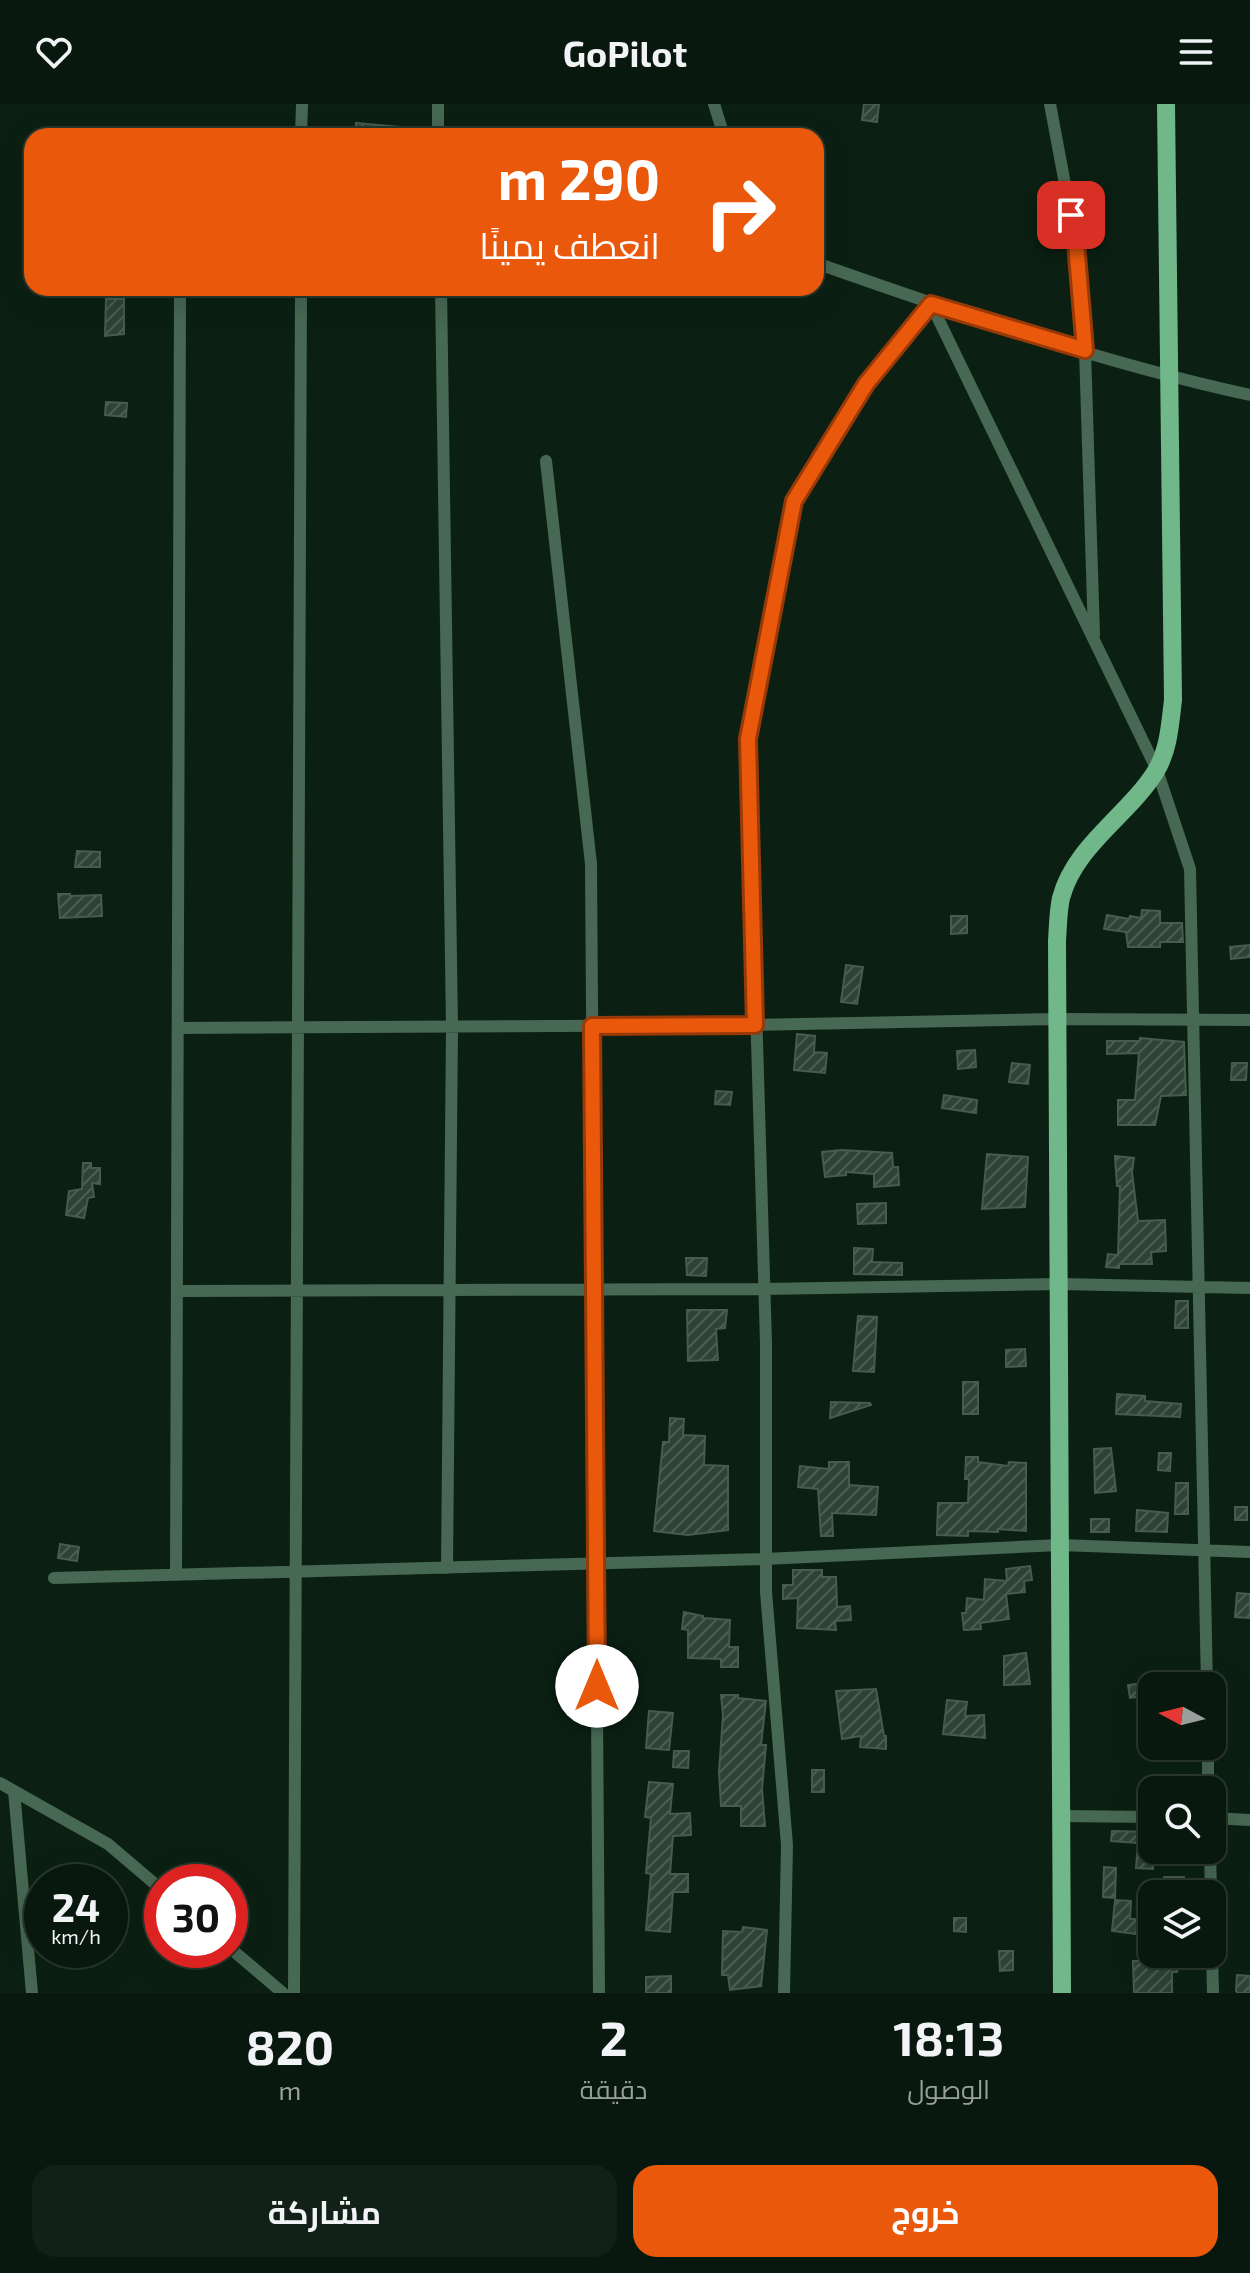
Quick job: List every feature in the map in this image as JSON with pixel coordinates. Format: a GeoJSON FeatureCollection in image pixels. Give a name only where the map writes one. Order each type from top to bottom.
{"type":"FeatureCollection","features":[{"type":"Feature","properties":{"kind":"main road"},"geometry":{"type":"LineString","coordinates":[[1062,1993],[1057,941],[1060,900],[1069,876],[1085,852],[1135,799],[1157,770],[1167,746],[1173,700],[1166,104]]}},
{"type":"Feature","properties":{"kind":"street"},"geometry":{"type":"LineString","coordinates":[[301,128],[302,104]]}},
{"type":"Feature","properties":{"kind":"street"},"geometry":{"type":"LineString","coordinates":[[438,104],[438,128]]}},
{"type":"Feature","properties":{"kind":"street"},"geometry":{"type":"LineString","coordinates":[[714,104],[722,128]]}},
{"type":"Feature","properties":{"kind":"street"},"geometry":{"type":"LineString","coordinates":[[1050,104],[1076,243],[1085,350],[1095,642]]}},
{"type":"Feature","properties":{"kind":"street"},"geometry":{"type":"LineString","coordinates":[[824,266],[931,304],[1169,377],[1250,395]]}},
{"type":"Feature","properties":{"kind":"street"},"geometry":{"type":"LineString","coordinates":[[176,1575],[180,296]]}},
{"type":"Feature","properties":{"kind":"street"},"geometry":{"type":"LineString","coordinates":[[294,1993],[301,296]]}},
{"type":"Feature","properties":{"kind":"street"},"geometry":{"type":"LineString","coordinates":[[441,296],[452,1027],[447,1568]]}},
{"type":"Feature","properties":{"kind":"street"},"geometry":{"type":"LineString","coordinates":[[931,304],[1157,770],[1190,869],[1207,1672]]}},
{"type":"Feature","properties":{"kind":"street"},"geometry":{"type":"LineString","coordinates":[[784,1993],[787,1845],[766,1592],[764,1289],[748,739],[794,501],[866,384],[931,304]]}},
{"type":"Feature","properties":{"kind":"street"},"geometry":{"type":"LineString","coordinates":[[546,461],[591,864],[599,1993]]}},
{"type":"Feature","properties":{"kind":"street"},"geometry":{"type":"LineString","coordinates":[[178,1028],[755,1025],[1058,1019],[1250,1020]]}},
{"type":"Feature","properties":{"kind":"street"},"geometry":{"type":"LineString","coordinates":[[177,1291],[764,1289],[1059,1284],[1250,1288]]}},
{"type":"Feature","properties":{"kind":"street"},"geometry":{"type":"LineString","coordinates":[[54,1578],[765,1559],[1060,1545],[1250,1552]]}},
{"type":"Feature","properties":{"kind":"street"},"geometry":{"type":"LineString","coordinates":[[0,1783],[108,1844],[144,1875]]}},
{"type":"Feature","properties":{"kind":"street"},"geometry":{"type":"LineString","coordinates":[[14,1791],[32,1993]]}},
{"type":"Feature","properties":{"kind":"street"},"geometry":{"type":"LineString","coordinates":[[1061,1816],[1138,1817]]}},
{"type":"Feature","properties":{"kind":"street"},"geometry":{"type":"LineString","coordinates":[[1226,1819],[1250,1820]]}},
{"type":"Feature","properties":{"kind":"street"},"geometry":{"type":"LineString","coordinates":[[248,1963],[283,1993]]}},
{"type":"Feature","properties":{"kind":"street"},"geometry":{"type":"LineString","coordinates":[[1212,1968],[1213,1993]]}},
{"type":"Feature","properties":{"kind":"building"},"geometry":{"type":"Polygon","coordinates":[[[864,104],[879,104],[877,122],[862,120],[864,104]]]}},
{"type":"Feature","properties":{"kind":"building"},"geometry":{"type":"Polygon","coordinates":[[[356,123],[400,127],[400,128],[356,128],[356,123]]]}},
{"type":"Feature","properties":{"kind":"building"},"geometry":{"type":"Polygon","coordinates":[[[106,299],[124,299],[124,334],[105,336],[106,299]]]}},
{"type":"Feature","properties":{"kind":"building"},"geometry":{"type":"Polygon","coordinates":[[[106,402],[127,403],[126,417],[105,415],[106,402]]]}},
{"type":"Feature","properties":{"kind":"building"},"geometry":{"type":"Polygon","coordinates":[[[77,851],[100,852],[100,867],[75,867],[77,851]]]}},
{"type":"Feature","properties":{"kind":"building"},"geometry":{"type":"Polygon","coordinates":[[[58,894],[101,895],[102,916],[60,918],[58,894]]]}},
{"type":"Feature","properties":{"kind":"building"},"geometry":{"type":"Polygon","coordinates":[[[1142,910],[1160,911],[1160,923],[1182,923],[1183,942],[1160,942],[1160,947],[1128,947],[1126,932],[1104,929],[1107,915],[1141,918],[1142,910]]]}},
{"type":"Feature","properties":{"kind":"building"},"geometry":{"type":"Polygon","coordinates":[[[951,916],[967,916],[967,933],[951,934],[951,916]]]}},
{"type":"Feature","properties":{"kind":"building"},"geometry":{"type":"Polygon","coordinates":[[[1250,945],[1250,957],[1231,959],[1230,947],[1250,945]]]}},
{"type":"Feature","properties":{"kind":"building"},"geometry":{"type":"Polygon","coordinates":[[[846,965],[863,967],[857,1004],[841,1002],[846,965]]]}},
{"type":"Feature","properties":{"kind":"building"},"geometry":{"type":"Polygon","coordinates":[[[797,1034],[815,1036],[814,1052],[827,1053],[825,1073],[794,1070],[797,1034]]]}},
{"type":"Feature","properties":{"kind":"building"},"geometry":{"type":"Polygon","coordinates":[[[1140,1038],[1184,1042],[1186,1095],[1161,1096],[1155,1125],[1118,1125],[1118,1100],[1135,1100],[1139,1053],[1107,1054],[1107,1041],[1140,1041],[1140,1038]]]}},
{"type":"Feature","properties":{"kind":"building"},"geometry":{"type":"Polygon","coordinates":[[[975,1050],[976,1067],[958,1069],[957,1051],[975,1050]]]}},
{"type":"Feature","properties":{"kind":"building"},"geometry":{"type":"Polygon","coordinates":[[[1012,1063],[1030,1065],[1028,1084],[1009,1082],[1012,1063]]]}},
{"type":"Feature","properties":{"kind":"building"},"geometry":{"type":"Polygon","coordinates":[[[1232,1063],[1247,1063],[1246,1080],[1231,1080],[1232,1063]]]}},
{"type":"Feature","properties":{"kind":"building"},"geometry":{"type":"Polygon","coordinates":[[[716,1091],[732,1092],[730,1105],[715,1104],[716,1091]]]}},
{"type":"Feature","properties":{"kind":"building"},"geometry":{"type":"Polygon","coordinates":[[[944,1095],[977,1100],[976,1113],[942,1108],[944,1095]]]}},
{"type":"Feature","properties":{"kind":"building"},"geometry":{"type":"Polygon","coordinates":[[[822,1152],[892,1153],[893,1167],[898,1167],[899,1185],[874,1187],[874,1174],[846,1172],[846,1175],[825,1177],[822,1152]]]}},
{"type":"Feature","properties":{"kind":"building"},"geometry":{"type":"Polygon","coordinates":[[[987,1154],[1028,1157],[1025,1207],[982,1209],[987,1154]]]}},
{"type":"Feature","properties":{"kind":"building"},"geometry":{"type":"Polygon","coordinates":[[[1115,1156],[1134,1158],[1132,1172],[1138,1221],[1165,1220],[1166,1251],[1151,1252],[1152,1264],[1106,1267],[1108,1254],[1118,1255],[1120,1186],[1117,1186],[1115,1156]]]}},
{"type":"Feature","properties":{"kind":"building"},"geometry":{"type":"Polygon","coordinates":[[[83,1163],[91,1163],[91,1168],[100,1168],[100,1184],[92,1183],[94,1197],[88,1198],[84,1218],[66,1215],[69,1191],[82,1189],[83,1163]]]}},
{"type":"Feature","properties":{"kind":"building"},"geometry":{"type":"Polygon","coordinates":[[[886,1203],[886,1223],[858,1224],[857,1204],[886,1203]]]}},
{"type":"Feature","properties":{"kind":"building"},"geometry":{"type":"Polygon","coordinates":[[[854,1248],[873,1249],[872,1262],[902,1263],[902,1275],[854,1274],[854,1248]]]}},
{"type":"Feature","properties":{"kind":"building"},"geometry":{"type":"Polygon","coordinates":[[[686,1258],[707,1258],[706,1276],[687,1275],[686,1258]]]}},
{"type":"Feature","properties":{"kind":"building"},"geometry":{"type":"Polygon","coordinates":[[[1176,1301],[1188,1301],[1188,1328],[1175,1328],[1176,1301]]]}},
{"type":"Feature","properties":{"kind":"building"},"geometry":{"type":"Polygon","coordinates":[[[687,1310],[727,1310],[725,1328],[716,1329],[718,1360],[688,1361],[687,1310]]]}},
{"type":"Feature","properties":{"kind":"building"},"geometry":{"type":"Polygon","coordinates":[[[858,1316],[877,1317],[874,1372],[853,1371],[858,1316]]]}},
{"type":"Feature","properties":{"kind":"building"},"geometry":{"type":"Polygon","coordinates":[[[1025,1349],[1026,1366],[1006,1367],[1006,1350],[1025,1349]]]}},
{"type":"Feature","properties":{"kind":"building"},"geometry":{"type":"Polygon","coordinates":[[[963,1382],[978,1382],[978,1414],[963,1414],[963,1382]]]}},
{"type":"Feature","properties":{"kind":"building"},"geometry":{"type":"Polygon","coordinates":[[[1117,1394],[1145,1396],[1145,1401],[1181,1404],[1180,1417],[1116,1414],[1117,1394]]]}},
{"type":"Feature","properties":{"kind":"building"},"geometry":{"type":"Polygon","coordinates":[[[831,1402],[870,1403],[871,1405],[830,1418],[831,1402]]]}},
{"type":"Feature","properties":{"kind":"building"},"geometry":{"type":"Polygon","coordinates":[[[670,1418],[684,1419],[683,1435],[705,1436],[704,1465],[728,1466],[728,1530],[688,1535],[654,1531],[663,1442],[669,1442],[670,1418]]]}},
{"type":"Feature","properties":{"kind":"building"},"geometry":{"type":"Polygon","coordinates":[[[1111,1448],[1116,1491],[1095,1493],[1094,1449],[1111,1448]]]}},
{"type":"Feature","properties":{"kind":"building"},"geometry":{"type":"Polygon","coordinates":[[[1159,1453],[1171,1453],[1170,1471],[1158,1470],[1159,1453]]]}},
{"type":"Feature","properties":{"kind":"building"},"geometry":{"type":"Polygon","coordinates":[[[966,1457],[978,1457],[978,1462],[1008,1466],[1009,1462],[1026,1463],[1026,1531],[998,1529],[998,1532],[968,1531],[968,1536],[937,1535],[938,1503],[968,1503],[966,1457]]]}},
{"type":"Feature","properties":{"kind":"building"},"geometry":{"type":"Polygon","coordinates":[[[829,1462],[849,1462],[849,1485],[878,1487],[876,1515],[832,1513],[833,1536],[821,1536],[818,1489],[798,1487],[800,1466],[829,1469],[829,1462]]]}},
{"type":"Feature","properties":{"kind":"building"},"geometry":{"type":"Polygon","coordinates":[[[1176,1483],[1188,1483],[1188,1514],[1175,1514],[1176,1483]]]}},
{"type":"Feature","properties":{"kind":"building"},"geometry":{"type":"Polygon","coordinates":[[[1235,1507],[1247,1507],[1247,1520],[1235,1520],[1235,1507]]]}},
{"type":"Feature","properties":{"kind":"building"},"geometry":{"type":"Polygon","coordinates":[[[1137,1510],[1168,1513],[1167,1532],[1136,1531],[1137,1510]]]}},
{"type":"Feature","properties":{"kind":"building"},"geometry":{"type":"Polygon","coordinates":[[[1091,1519],[1109,1519],[1109,1532],[1091,1532],[1091,1519]]]}},
{"type":"Feature","properties":{"kind":"building"},"geometry":{"type":"Polygon","coordinates":[[[60,1544],[79,1547],[77,1561],[58,1558],[60,1544]]]}},
{"type":"Feature","properties":{"kind":"building"},"geometry":{"type":"Polygon","coordinates":[[[1030,1566],[1032,1580],[1024,1581],[1025,1592],[1006,1594],[1009,1619],[980,1623],[981,1629],[964,1630],[962,1613],[966,1613],[967,1598],[984,1600],[985,1579],[1007,1581],[1006,1569],[1030,1566]]]}},
{"type":"Feature","properties":{"kind":"building"},"geometry":{"type":"Polygon","coordinates":[[[793,1570],[822,1570],[822,1577],[836,1577],[837,1607],[850,1606],[851,1620],[835,1621],[836,1630],[797,1628],[798,1598],[783,1599],[783,1585],[793,1585],[793,1570]]]}},
{"type":"Feature","properties":{"kind":"building"},"geometry":{"type":"Polygon","coordinates":[[[1237,1593],[1250,1594],[1250,1618],[1235,1617],[1237,1593]]]}},
{"type":"Feature","properties":{"kind":"building"},"geometry":{"type":"Polygon","coordinates":[[[684,1612],[703,1618],[730,1620],[729,1647],[738,1647],[738,1667],[721,1667],[721,1659],[688,1658],[688,1630],[682,1629],[684,1612]]]}},
{"type":"Feature","properties":{"kind":"building"},"geometry":{"type":"Polygon","coordinates":[[[1026,1653],[1030,1684],[1004,1685],[1004,1656],[1026,1653]]]}},
{"type":"Feature","properties":{"kind":"building"},"geometry":{"type":"Polygon","coordinates":[[[1138,1684],[1138,1697],[1130,1698],[1128,1685],[1138,1684]]]}},
{"type":"Feature","properties":{"kind":"building"},"geometry":{"type":"Polygon","coordinates":[[[876,1689],[886,1749],[860,1747],[861,1736],[842,1739],[836,1691],[876,1689]]]}},
{"type":"Feature","properties":{"kind":"building"},"geometry":{"type":"Polygon","coordinates":[[[721,1695],[766,1701],[761,1745],[766,1745],[762,1789],[765,1826],[741,1826],[741,1806],[721,1806],[721,1695]]]}},
{"type":"Feature","properties":{"kind":"building"},"geometry":{"type":"Polygon","coordinates":[[[947,1700],[967,1702],[965,1716],[984,1715],[985,1738],[943,1734],[947,1700]]]}},
{"type":"Feature","properties":{"kind":"building"},"geometry":{"type":"Polygon","coordinates":[[[649,1711],[673,1713],[669,1750],[646,1748],[649,1711]]]}},
{"type":"Feature","properties":{"kind":"building"},"geometry":{"type":"Polygon","coordinates":[[[674,1751],[689,1751],[688,1768],[673,1767],[674,1751]]]}},
{"type":"Feature","properties":{"kind":"building"},"geometry":{"type":"Polygon","coordinates":[[[812,1770],[824,1770],[824,1792],[812,1792],[812,1770]]]}},
{"type":"Feature","properties":{"kind":"building"},"geometry":{"type":"Polygon","coordinates":[[[649,1782],[673,1784],[670,1814],[690,1813],[691,1835],[673,1836],[670,1874],[688,1874],[688,1892],[673,1892],[670,1932],[646,1930],[651,1874],[646,1873],[651,1818],[645,1817],[649,1782]]]}},
{"type":"Feature","properties":{"kind":"building"},"geometry":{"type":"Polygon","coordinates":[[[1112,1831],[1138,1832],[1138,1843],[1111,1841],[1112,1831]]]}},
{"type":"Feature","properties":{"kind":"building"},"geometry":{"type":"Polygon","coordinates":[[[1138,1843],[1138,1864],[1153,1864],[1153,1869],[1136,1868],[1138,1843]]]}},
{"type":"Feature","properties":{"kind":"building"},"geometry":{"type":"Polygon","coordinates":[[[1104,1867],[1116,1868],[1115,1898],[1103,1897],[1104,1867]]]}},
{"type":"Feature","properties":{"kind":"building"},"geometry":{"type":"Polygon","coordinates":[[[1164,1877],[1184,1877],[1184,1880],[1164,1880],[1164,1877]]]}},
{"type":"Feature","properties":{"kind":"building"},"geometry":{"type":"Polygon","coordinates":[[[1115,1900],[1131,1901],[1130,1919],[1138,1919],[1138,1934],[1112,1931],[1115,1900]]]}},
{"type":"Feature","properties":{"kind":"building"},"geometry":{"type":"Polygon","coordinates":[[[954,1918],[966,1918],[966,1932],[954,1931],[954,1918]]]}},
{"type":"Feature","properties":{"kind":"building"},"geometry":{"type":"Polygon","coordinates":[[[743,1927],[767,1930],[761,1986],[730,1990],[728,1975],[722,1975],[723,1931],[742,1932],[743,1927]]]}},
{"type":"Feature","properties":{"kind":"building"},"geometry":{"type":"Polygon","coordinates":[[[999,1951],[1013,1951],[1013,1970],[1000,1971],[999,1951]]]}},
{"type":"Feature","properties":{"kind":"building"},"geometry":{"type":"Polygon","coordinates":[[[1133,1961],[1138,1961],[1138,1968],[1178,1968],[1177,1972],[1172,1972],[1172,1993],[1134,1993],[1133,1961]]]}},
{"type":"Feature","properties":{"kind":"building"},"geometry":{"type":"Polygon","coordinates":[[[1237,1975],[1250,1976],[1250,1993],[1236,1991],[1237,1975]]]}},
{"type":"Feature","properties":{"kind":"building"},"geometry":{"type":"Polygon","coordinates":[[[671,1976],[671,1993],[646,1993],[646,1977],[671,1976]]]}},
{"type":"Feature","properties":{"kind":"route"},"geometry":{"type":"LineString","coordinates":[[597,1686],[592,1026],[755,1025],[748,739],[794,501],[866,384],[931,304],[1085,350],[1071,215]]}}]}
